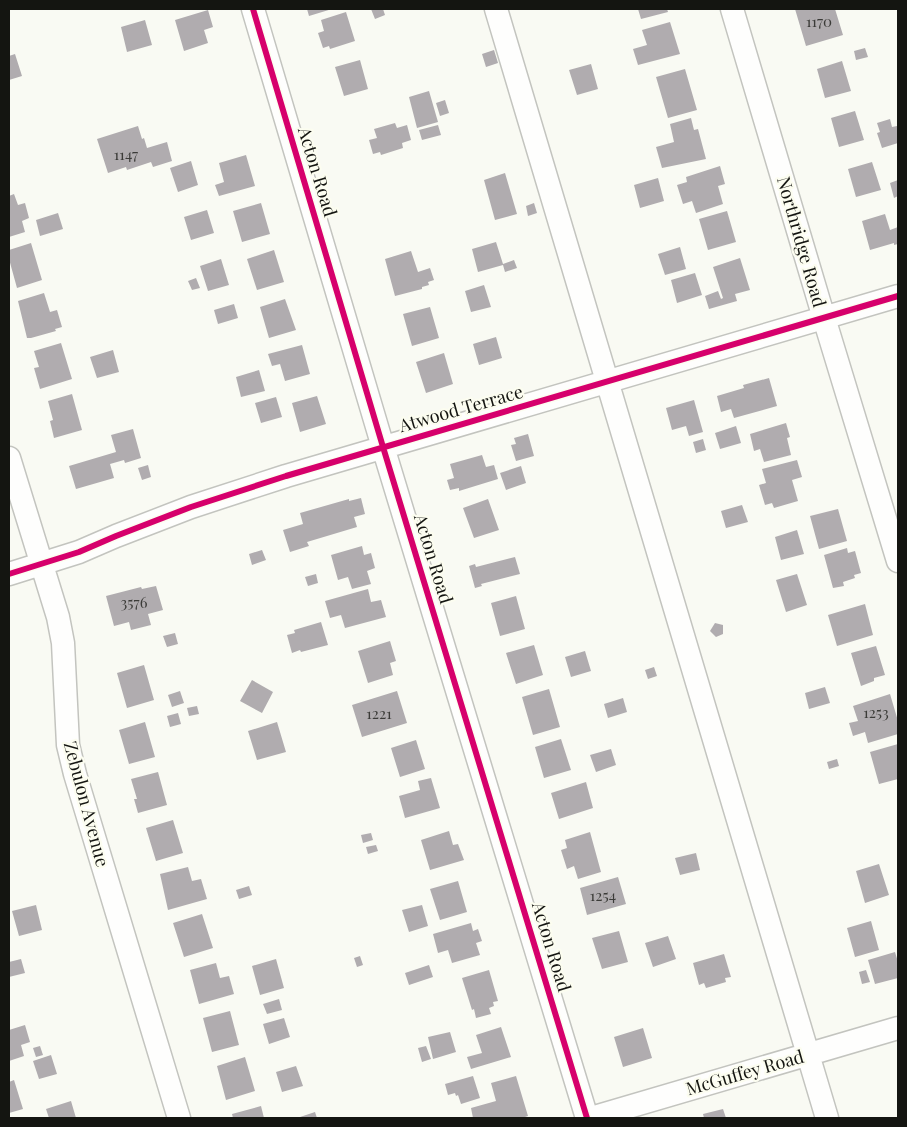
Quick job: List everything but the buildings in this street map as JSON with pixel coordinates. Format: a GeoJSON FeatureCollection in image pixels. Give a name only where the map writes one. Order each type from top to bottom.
{"type":"FeatureCollection","features":[{"type":"Feature","properties":{"kind":"street","name":"Acton Road"},"geometry":{"type":"LineString","coordinates":[[253,9],[383,448],[587,1118]]}},
{"type":"Feature","properties":{"kind":"street"},"geometry":{"type":"LineString","coordinates":[[496,9],[827,1118]]}},
{"type":"Feature","properties":{"kind":"street","name":"Northridge Road"},"geometry":{"type":"LineString","coordinates":[[732,9],[898,561]]}},
{"type":"Feature","properties":{"kind":"street","name":"Atwood Terrace"},"geometry":{"type":"LineString","coordinates":[[9,574],[79,552],[190,507],[286,476],[898,296]]}},
{"type":"Feature","properties":{"kind":"street","name":"Zebulon Avenue"},"geometry":{"type":"LineString","coordinates":[[9,458],[58,617],[63,643],[68,745],[75,774],[179,1118]]}},
{"type":"Feature","properties":{"kind":"street","name":"McGuffey Road"},"geometry":{"type":"LineString","coordinates":[[591,1118],[898,1028]]}},
{"type":"Feature","properties":{"kind":"cycle path"},"geometry":{"type":"LineString","coordinates":[[253,9],[383,447],[587,1118]]}},
{"type":"Feature","properties":{"kind":"cycle path"},"geometry":{"type":"LineString","coordinates":[[9,574],[79,552],[191,507],[286,476],[898,296]]}}]}
